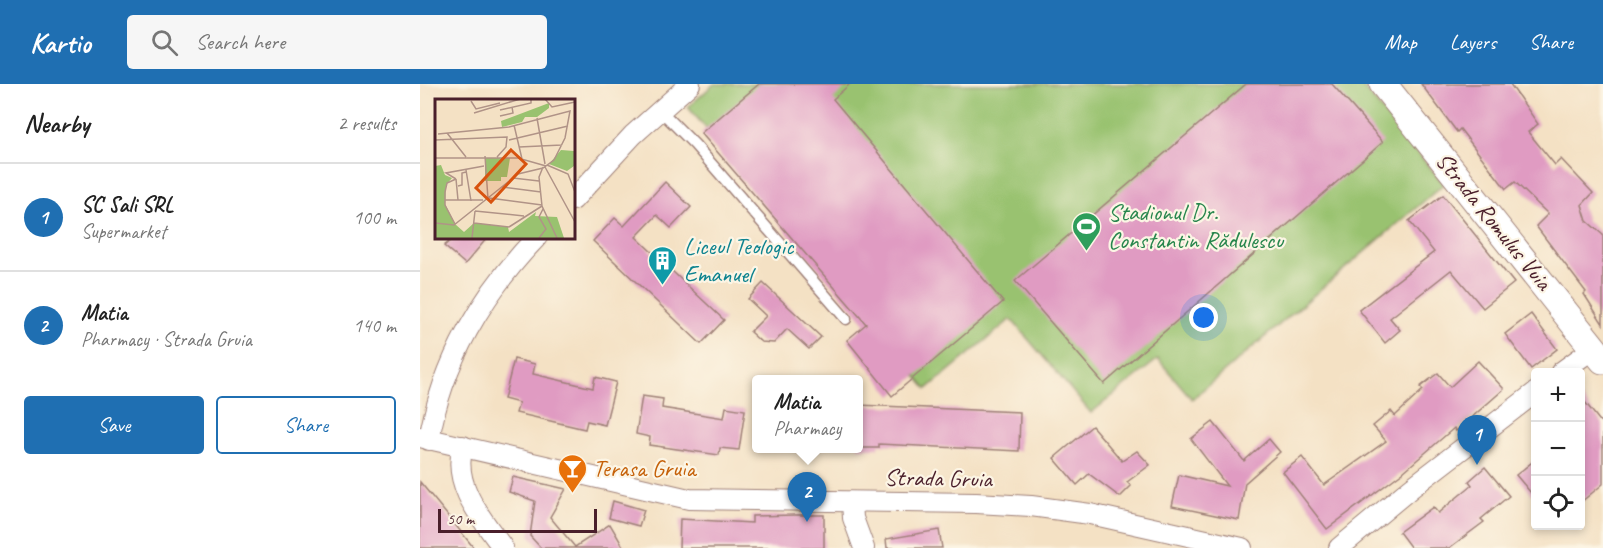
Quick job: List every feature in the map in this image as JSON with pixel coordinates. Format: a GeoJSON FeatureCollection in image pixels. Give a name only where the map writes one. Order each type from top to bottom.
{"type":"FeatureCollection","features":[{"type":"Feature","properties":{"kind":"street"},"geometry":{"type":"LineString","coordinates":[[574,199],[633,135],[690,84]]}},
{"type":"Feature","properties":{"kind":"street","name":"Strada Romulus Vuia"},"geometry":{"type":"LineString","coordinates":[[1383,84],[1598,354]]}},
{"type":"Feature","properties":{"kind":"street"},"geometry":{"type":"LineString","coordinates":[[424,438],[458,348],[477,312],[536,238]]}},
{"type":"Feature","properties":{"kind":"street"},"geometry":{"type":"LineString","coordinates":[[1570,368],[1598,354]]}},
{"type":"Feature","properties":{"kind":"street"},"geometry":{"type":"LineString","coordinates":[[1339,548],[1411,488],[1531,396]]}},
{"type":"Feature","properties":{"kind":"street","name":"Strada Gruia"},"geometry":{"type":"LineString","coordinates":[[424,438],[689,499],[1031,506],[1090,514],[1164,539],[1242,548]]}},
{"type":"Feature","properties":{"kind":"street"},"geometry":{"type":"LineString","coordinates":[[463,446],[459,460],[460,468],[470,501],[503,548]]}},
{"type":"Feature","properties":{"kind":"street"},"geometry":{"type":"LineString","coordinates":[[852,502],[853,518],[864,548]]}},
{"type":"Feature","properties":{"kind":"lane"},"geometry":{"type":"LineString","coordinates":[[661,111],[695,145],[846,319]]}},
{"type":"Feature","properties":{"kind":"green space","name":"Stadionul Dr. Constantin Rădulescu"},"geometry":{"type":"Polygon","coordinates":[[[714,84],[1360,84],[1444,184],[1192,399],[1158,359],[1091,413],[1011,319],[927,389],[688,107],[714,84]]]}},
{"type":"Feature","properties":{"kind":"building"},"geometry":{"type":"Polygon","coordinates":[[[759,84],[850,84],[833,99],[1003,302],[892,396],[847,340],[866,324],[701,133],[759,84]]]}},
{"type":"Feature","properties":{"kind":"building"},"geometry":{"type":"Polygon","coordinates":[[[1246,84],[1332,84],[1383,142],[1104,384],[1015,281],[1246,84]]]}},
{"type":"Feature","properties":{"kind":"building"},"geometry":{"type":"Polygon","coordinates":[[[1421,84],[1510,84],[1538,124],[1528,132],[1555,165],[1561,159],[1593,193],[1582,205],[1587,221],[1603,235],[1603,324],[1584,294],[1586,292],[1536,226],[1548,214],[1515,182],[1506,189],[1460,129],[1457,132],[1421,84]]]}},
{"type":"Feature","properties":{"kind":"building","name":"Liceul Teologic Emanuel"},"geometry":{"type":"Polygon","coordinates":[[[665,182],[691,207],[671,228],[657,215],[636,237],[724,320],[701,344],[593,241],[615,218],[624,226],[665,182]]]}},
{"type":"Feature","properties":{"kind":"building"},"geometry":{"type":"Polygon","coordinates":[[[1443,195],[1514,283],[1483,308],[1451,270],[1390,318],[1400,330],[1385,343],[1359,310],[1434,252],[1409,221],[1443,195]]]}},
{"type":"Feature","properties":{"kind":"building"},"geometry":{"type":"Polygon","coordinates":[[[454,238],[487,238],[465,264],[444,246],[454,238]]]}},
{"type":"Feature","properties":{"kind":"building"},"geometry":{"type":"Polygon","coordinates":[[[763,283],[821,337],[809,349],[787,329],[774,343],[761,342],[750,332],[766,316],[748,299],[763,283]]]}},
{"type":"Feature","properties":{"kind":"building"},"geometry":{"type":"Polygon","coordinates":[[[1531,314],[1557,349],[1531,369],[1505,334],[1531,314]]]}},
{"type":"Feature","properties":{"kind":"building"},"geometry":{"type":"Polygon","coordinates":[[[514,359],[535,364],[533,374],[593,388],[595,377],[616,382],[605,425],[587,421],[585,429],[516,413],[519,403],[504,399],[514,359]]]}},
{"type":"Feature","properties":{"kind":"building"},"geometry":{"type":"Polygon","coordinates":[[[1478,361],[1504,389],[1456,431],[1454,428],[1403,472],[1327,529],[1283,472],[1302,457],[1324,485],[1386,441],[1373,426],[1391,411],[1395,416],[1423,390],[1420,387],[1438,373],[1450,387],[1478,361]]]}},
{"type":"Feature","properties":{"kind":"building"},"geometry":{"type":"Polygon","coordinates":[[[642,396],[663,399],[662,408],[724,418],[726,407],[745,410],[739,450],[720,448],[719,455],[649,445],[650,437],[636,434],[642,396]]]}},
{"type":"Feature","properties":{"kind":"building"},"geometry":{"type":"Polygon","coordinates":[[[1585,402],[1603,425],[1603,484],[1585,499],[1585,402]]]}},
{"type":"Feature","properties":{"kind":"building"},"geometry":{"type":"Polygon","coordinates":[[[863,405],[1020,412],[1019,451],[879,444],[879,448],[863,448],[863,405]]]}},
{"type":"Feature","properties":{"kind":"building"},"geometry":{"type":"Polygon","coordinates":[[[1213,422],[1244,461],[1269,439],[1280,452],[1245,483],[1239,520],[1172,506],[1179,475],[1227,486],[1191,439],[1213,422]]]}},
{"type":"Feature","properties":{"kind":"building"},"geometry":{"type":"Polygon","coordinates":[[[1092,426],[1122,461],[1137,451],[1150,465],[1127,482],[1131,486],[1120,497],[1089,474],[1077,485],[1054,458],[1092,426]]]}},
{"type":"Feature","properties":{"kind":"building"},"geometry":{"type":"Polygon","coordinates":[[[1531,463],[1531,493],[1516,475],[1531,463]]]}},
{"type":"Feature","properties":{"kind":"building"},"geometry":{"type":"Polygon","coordinates":[[[1485,467],[1509,496],[1481,519],[1484,522],[1449,548],[1411,548],[1399,532],[1433,507],[1438,513],[1472,485],[1469,481],[1485,467]]]}},
{"type":"Feature","properties":{"kind":"building"},"geometry":{"type":"Polygon","coordinates":[[[513,477],[566,489],[550,517],[575,547],[610,524],[624,548],[541,548],[530,536],[535,501],[509,492],[513,477]]]}},
{"type":"Feature","properties":{"kind":"building"},"geometry":{"type":"Polygon","coordinates":[[[420,482],[457,527],[474,548],[420,548],[420,482]]]}},
{"type":"Feature","properties":{"kind":"building"},"geometry":{"type":"Polygon","coordinates":[[[613,501],[644,510],[639,526],[609,518],[613,501]]]}},
{"type":"Feature","properties":{"kind":"building"},"geometry":{"type":"Polygon","coordinates":[[[824,515],[824,548],[679,548],[680,519],[752,523],[752,516],[824,515]]]}},
{"type":"Feature","properties":{"kind":"building"},"geometry":{"type":"Polygon","coordinates":[[[939,530],[942,548],[887,548],[886,539],[939,530]]]}},
{"type":"Feature","properties":{"kind":"place","name":"Stadionul Dr. Constantin Rădulescu"},"geometry":{"type":"Point","coordinates":[1087,252]}},
{"type":"Feature","properties":{"kind":"place","name":"Liceul Teologic Emanuel"},"geometry":{"type":"Point","coordinates":[663,286]}},
{"type":"Feature","properties":{"kind":"place","name":"SC Sali SRL"},"geometry":{"type":"Point","coordinates":[1477,465]}},
{"type":"Feature","properties":{"kind":"place","name":"Terasa Gruia"},"geometry":{"type":"Point","coordinates":[572,494]}},
{"type":"Feature","properties":{"kind":"place","name":"Matia"},"geometry":{"type":"Point","coordinates":[807,522]}}]}
